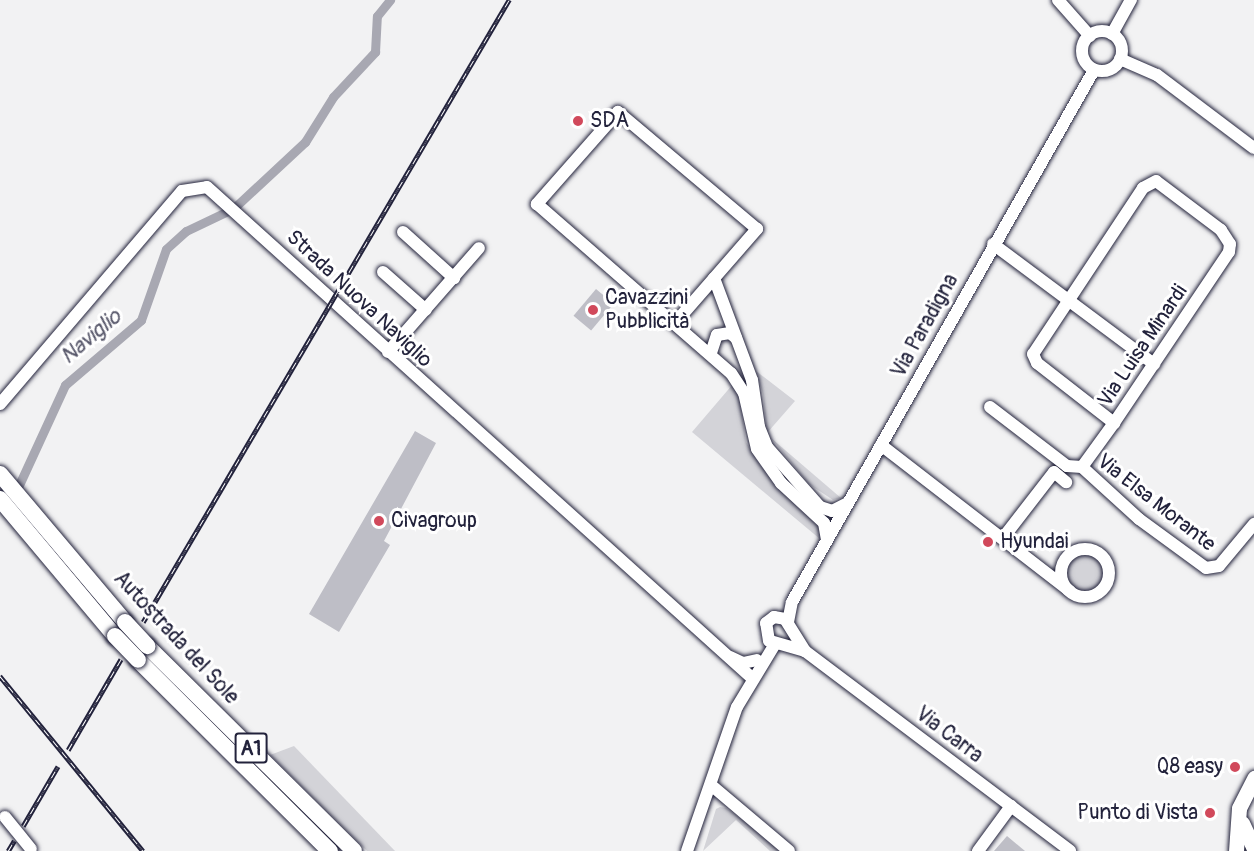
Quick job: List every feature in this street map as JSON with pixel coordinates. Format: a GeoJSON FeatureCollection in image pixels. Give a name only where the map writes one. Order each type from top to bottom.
{"type":"FeatureCollection","features":[{"type":"Feature","properties":{"kind":"highway","name":"Autostrada del Sole"},"geometry":{"type":"LineString","coordinates":[[3,477],[10,502],[116,636],[330,851]]}},
{"type":"Feature","properties":{"kind":"highway","name":"Autostrada del Sole"},"geometry":{"type":"LineString","coordinates":[[10,502],[147,646],[354,851]]}},
{"type":"Feature","properties":{"kind":"main road"},"geometry":{"type":"LineString","coordinates":[[1236,851],[1239,808],[1254,778]]}},
{"type":"Feature","properties":{"kind":"main road"},"geometry":{"type":"LineString","coordinates":[[1254,792],[1242,825],[1254,849]]}},
{"type":"Feature","properties":{"kind":"street"},"geometry":{"type":"LineString","coordinates":[[1058,0],[1090,36]]}},
{"type":"Feature","properties":{"kind":"street"},"geometry":{"type":"LineString","coordinates":[[1112,34],[1131,0]]}},
{"type":"Feature","properties":{"kind":"street"},"geometry":{"type":"LineString","coordinates":[[1090,36],[1112,34]]}},
{"type":"Feature","properties":{"kind":"street"},"geometry":{"type":"LineString","coordinates":[[1090,36],[1082,52],[1094,70],[1113,69],[1120,59],[1121,47],[1112,34]]}},
{"type":"Feature","properties":{"kind":"street"},"geometry":{"type":"LineString","coordinates":[[1120,59],[1157,75],[1254,148]]}},
{"type":"Feature","properties":{"kind":"street","name":"Via Paradigna"},"geometry":{"type":"LineString","coordinates":[[786,623],[792,602],[993,244],[1094,70]]}},
{"type":"Feature","properties":{"kind":"street"},"geometry":{"type":"LineString","coordinates":[[675,323],[757,229],[618,112],[537,204],[675,323],[711,353],[744,393],[757,449],[781,483],[825,524],[827,540]]}},
{"type":"Feature","properties":{"kind":"street","name":"Via Luisa Minardi"},"geometry":{"type":"LineString","coordinates":[[1066,299],[1148,183],[1162,185],[1221,230],[1230,244],[1154,364],[1082,467]]}},
{"type":"Feature","properties":{"kind":"street","name":"Strada Nuova Naviglio"},"geometry":{"type":"LineString","coordinates":[[0,404],[182,191],[207,187],[749,681]]}},
{"type":"Feature","properties":{"kind":"street"},"geometry":{"type":"LineString","coordinates":[[403,232],[454,278]]}},
{"type":"Feature","properties":{"kind":"street"},"geometry":{"type":"LineString","coordinates":[[993,244],[1154,364]]}},
{"type":"Feature","properties":{"kind":"street"},"geometry":{"type":"LineString","coordinates":[[388,352],[479,249]]}},
{"type":"Feature","properties":{"kind":"street"},"geometry":{"type":"LineString","coordinates":[[383,272],[426,310]]}},
{"type":"Feature","properties":{"kind":"street"},"geometry":{"type":"LineString","coordinates":[[714,278],[753,384],[760,432],[772,456],[820,507],[832,511],[849,502]]}},
{"type":"Feature","properties":{"kind":"street"},"geometry":{"type":"LineString","coordinates":[[1066,299],[1033,354],[1037,363],[1114,423]]}},
{"type":"Feature","properties":{"kind":"street"},"geometry":{"type":"LineString","coordinates":[[711,353],[717,334],[730,333],[736,338]]}},
{"type":"Feature","properties":{"kind":"street","name":"Via Elsa Morante"},"geometry":{"type":"LineString","coordinates":[[990,407],[1067,466],[1082,467],[1139,519],[1210,568],[1219,566],[1254,524]]}},
{"type":"Feature","properties":{"kind":"street"},"geometry":{"type":"LineString","coordinates":[[881,445],[1070,591],[1080,596],[1096,594],[1107,582],[1108,570],[1104,559],[1090,550],[1079,550],[1055,565],[1034,562]]}},
{"type":"Feature","properties":{"kind":"street"},"geometry":{"type":"LineString","coordinates":[[1003,538],[1054,472],[1066,482]]}},
{"type":"Feature","properties":{"kind":"street"},"geometry":{"type":"LineString","coordinates":[[1067,558],[1061,575],[1070,591]]}},
{"type":"Feature","properties":{"kind":"street"},"geometry":{"type":"LineString","coordinates":[[773,641],[766,623],[786,623]]}},
{"type":"Feature","properties":{"kind":"street"},"geometry":{"type":"LineString","coordinates":[[687,851],[757,660],[786,623]]}},
{"type":"Feature","properties":{"kind":"street","name":"Via Carra"},"geometry":{"type":"LineString","coordinates":[[786,623],[805,651],[1070,851]]}},
{"type":"Feature","properties":{"kind":"street"},"geometry":{"type":"LineString","coordinates":[[749,681],[773,641]]}},
{"type":"Feature","properties":{"kind":"street","name":"Via Carra"},"geometry":{"type":"LineString","coordinates":[[773,641],[805,651]]}},
{"type":"Feature","properties":{"kind":"street","name":"Strada Nuova Naviglio"},"geometry":{"type":"LineString","coordinates":[[711,645],[738,662],[757,660]]}},
{"type":"Feature","properties":{"kind":"street"},"geometry":{"type":"LineString","coordinates":[[695,851],[711,786]]}},
{"type":"Feature","properties":{"kind":"street"},"geometry":{"type":"LineString","coordinates":[[711,786],[789,851]]}},
{"type":"Feature","properties":{"kind":"street"},"geometry":{"type":"LineString","coordinates":[[978,851],[1011,806]]}},
{"type":"Feature","properties":{"kind":"street"},"geometry":{"type":"LineString","coordinates":[[2,814],[32,850]]}},
{"type":"Feature","properties":{"kind":"shaded area"},"geometry":{"type":"Polygon","coordinates":[[[756,371],[795,401],[767,433],[763,394],[756,371]]]}},
{"type":"Feature","properties":{"kind":"shaded area"},"geometry":{"type":"Polygon","coordinates":[[[733,384],[739,396],[746,442],[760,465],[824,531],[820,539],[692,432],[733,384]]]}},
{"type":"Feature","properties":{"kind":"shaded area"},"geometry":{"type":"Polygon","coordinates":[[[771,438],[841,498],[833,500],[809,484],[771,438]]]}},
{"type":"Feature","properties":{"kind":"shaded area"},"geometry":{"type":"Polygon","coordinates":[[[1085,553],[1099,558],[1104,572],[1099,586],[1085,591],[1071,586],[1066,572],[1071,558],[1085,553]]]}},
{"type":"Feature","properties":{"kind":"shaded area"},"geometry":{"type":"Polygon","coordinates":[[[294,746],[395,851],[367,851],[270,755],[294,746]]]}},
{"type":"Feature","properties":{"kind":"shaded area"},"geometry":{"type":"Polygon","coordinates":[[[726,808],[786,851],[770,851],[736,820],[703,851],[716,809],[726,808]]]}},
{"type":"Feature","properties":{"kind":"building","name":"Cavazzini Pubblicità"},"geometry":{"type":"Polygon","coordinates":[[[596,289],[614,304],[591,331],[574,316],[596,289]]]}},
{"type":"Feature","properties":{"kind":"building","name":"Civagroup"},"geometry":{"type":"Polygon","coordinates":[[[415,431],[436,443],[384,541],[390,545],[339,632],[309,614],[415,431]]]}},
{"type":"Feature","properties":{"kind":"building"},"geometry":{"type":"Polygon","coordinates":[[[1007,836],[1025,851],[994,851],[1007,836]]]}},
{"type":"Feature","properties":{"kind":"waterway","name":"Naviglio"},"geometry":{"type":"LineString","coordinates":[[235,207],[305,142],[333,97],[375,52],[377,16],[390,0]]}},
{"type":"Feature","properties":{"kind":"waterway","name":"Naviglio"},"geometry":{"type":"LineString","coordinates":[[19,485],[65,385],[141,320],[166,249],[186,231],[228,211]]}},
{"type":"Feature","properties":{"kind":"railway"},"geometry":{"type":"LineString","coordinates":[[143,622],[509,0]]}},
{"type":"Feature","properties":{"kind":"railway"},"geometry":{"type":"LineString","coordinates":[[68,750],[121,659]]}},
{"type":"Feature","properties":{"kind":"railway"},"geometry":{"type":"LineString","coordinates":[[0,676],[143,851]]}},
{"type":"Feature","properties":{"kind":"railway"},"geometry":{"type":"LineString","coordinates":[[23,826],[58,766]]}},
{"type":"Feature","properties":{"kind":"railway"},"geometry":{"type":"LineString","coordinates":[[8,851],[14,841]]}},
{"type":"Feature","properties":{"kind":"place","name":"SDA"},"geometry":{"type":"Point","coordinates":[578,121]}},
{"type":"Feature","properties":{"kind":"place","name":"Cavazzini Pubblicità"},"geometry":{"type":"Point","coordinates":[593,310]}},
{"type":"Feature","properties":{"kind":"place","name":"Civagroup"},"geometry":{"type":"Point","coordinates":[379,521]}},
{"type":"Feature","properties":{"kind":"place","name":"Hyundai"},"geometry":{"type":"Point","coordinates":[988,542]}},
{"type":"Feature","properties":{"kind":"place","name":"Q8 easy"},"geometry":{"type":"Point","coordinates":[1235,767]}},
{"type":"Feature","properties":{"kind":"place","name":"Punto di Vista"},"geometry":{"type":"Point","coordinates":[1210,813]}}]}
